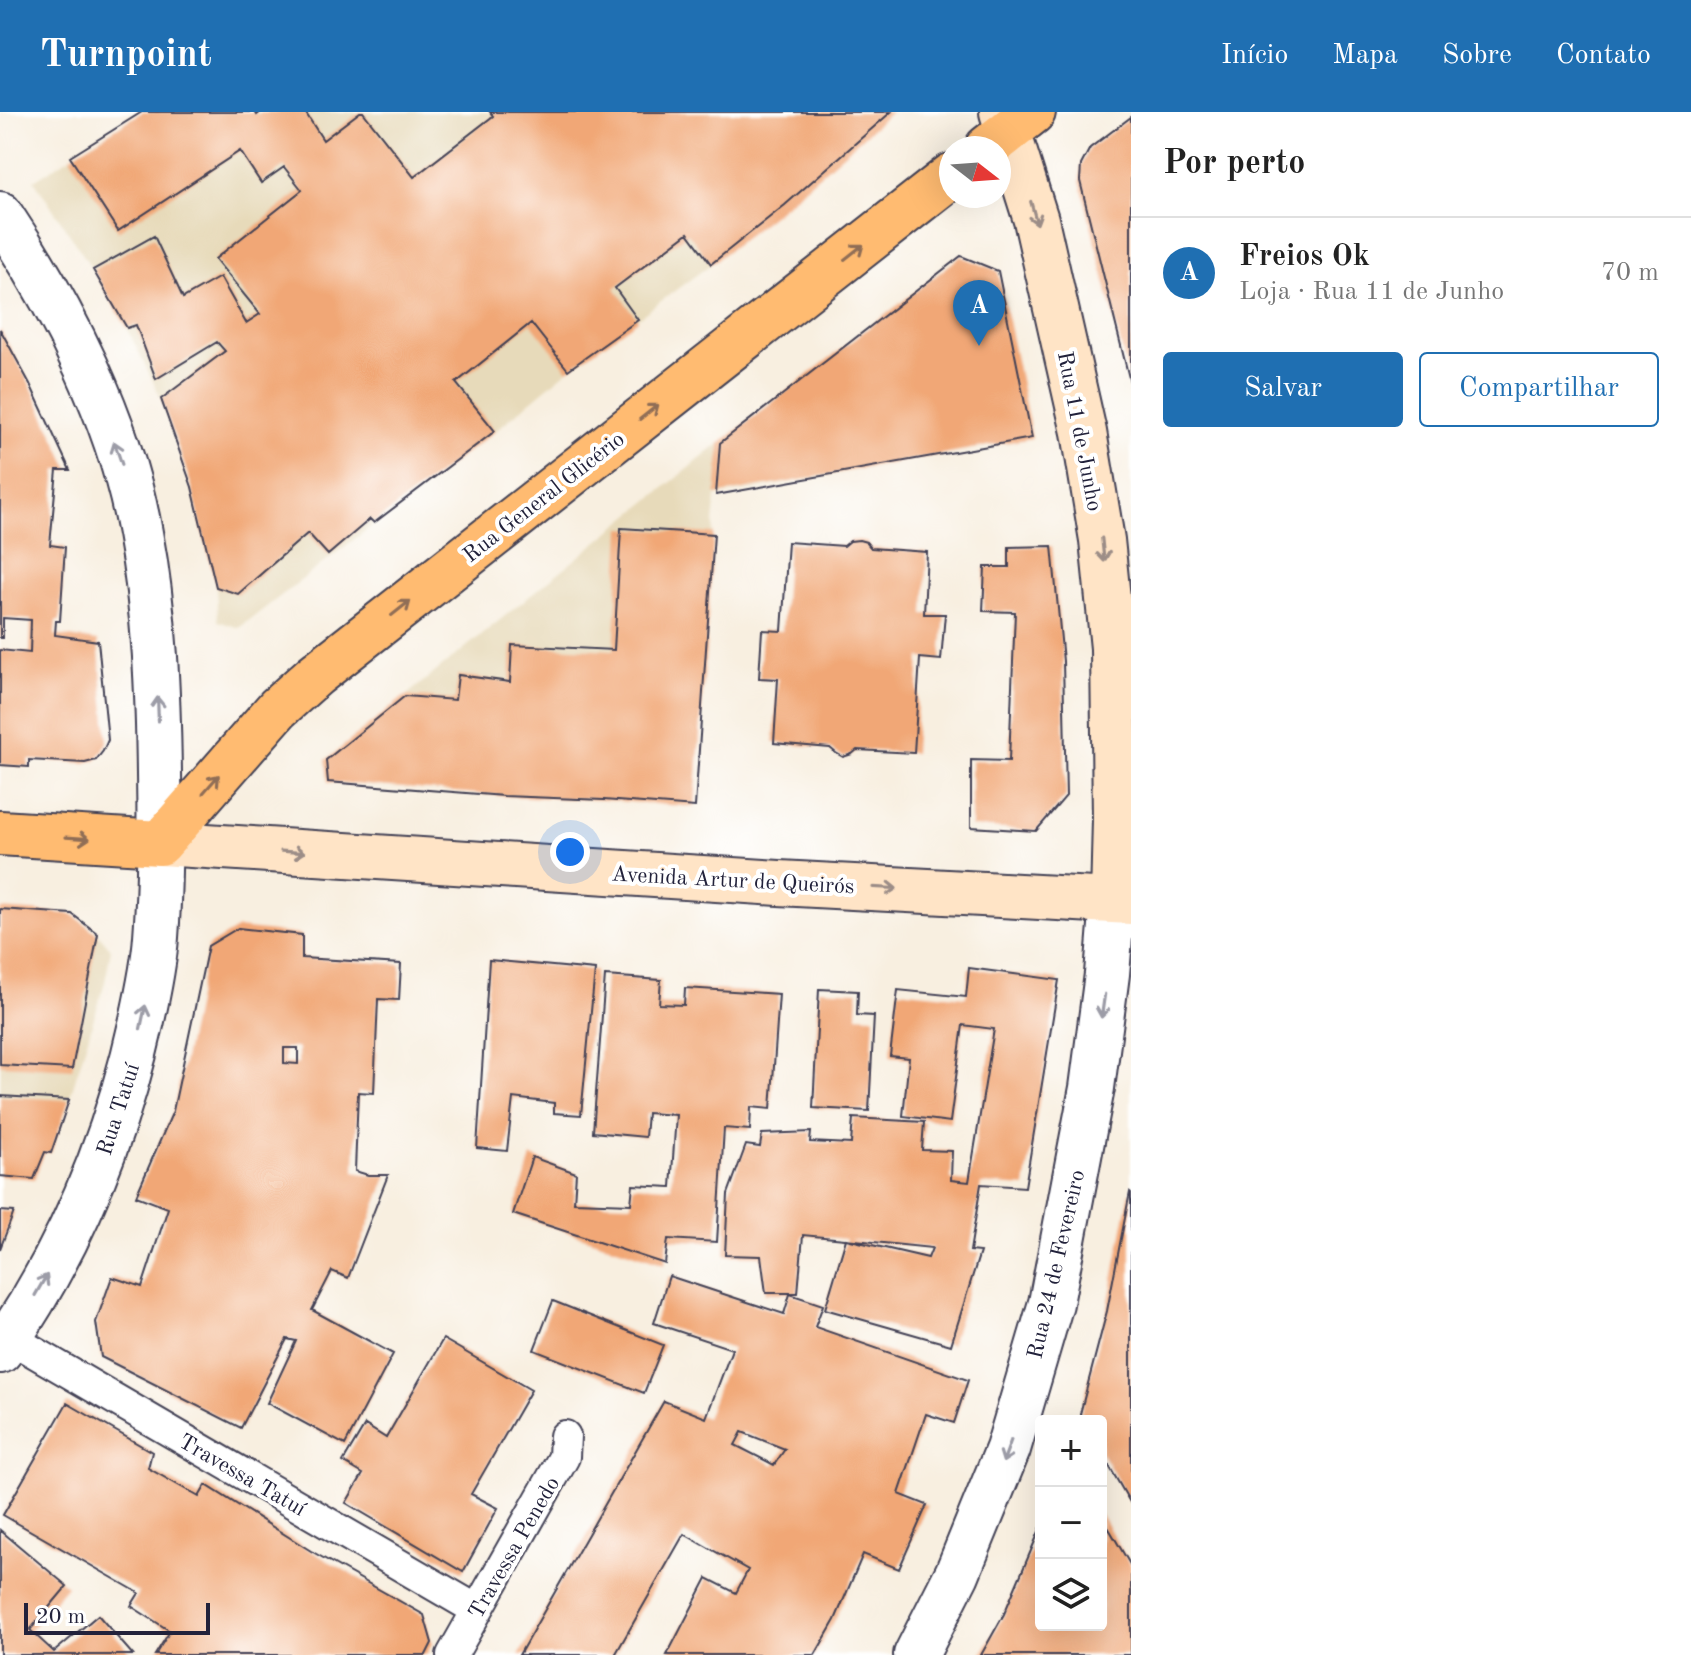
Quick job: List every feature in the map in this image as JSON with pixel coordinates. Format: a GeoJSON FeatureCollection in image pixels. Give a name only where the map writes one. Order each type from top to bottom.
{"type":"FeatureCollection","features":[{"type":"Feature","properties":{"kind":"main road","name":"Rua General Glicério"},"geometry":{"type":"LineString","coordinates":[[160,843],[278,708],[315,675],[939,185]]}},
{"type":"Feature","properties":{"kind":"main road","name":"Avenida Artur de Queirós"},"geometry":{"type":"LineString","coordinates":[[0,833],[160,843]]}},
{"type":"Feature","properties":{"kind":"street","name":"Rua 11 de Junho"},"geometry":{"type":"LineString","coordinates":[[1008,126],[1040,235],[1084,432],[1102,540],[1113,648],[1115,819],[1122,902]]}},
{"type":"Feature","properties":{"kind":"street","name":"Rua Tatuí"},"geometry":{"type":"LineString","coordinates":[[0,214],[52,298],[96,388],[123,467],[140,532],[158,703],[160,843],[156,939],[131,1071],[108,1142],[79,1212],[45,1279],[5,1344]]}},
{"type":"Feature","properties":{"kind":"street","name":"Avenida Artur de Queirós"},"geometry":{"type":"LineString","coordinates":[[160,843],[1122,902]]}},
{"type":"Feature","properties":{"kind":"street","name":"Rua 24 de Fevereiro"},"geometry":{"type":"LineString","coordinates":[[916,1655],[957,1574],[1008,1449],[1051,1303],[1092,1088],[1107,974],[1122,902]]}},
{"type":"Feature","properties":{"kind":"lane","name":"Travessa Tatuí"},"geometry":{"type":"LineString","coordinates":[[5,1344],[477,1610]]}},
{"type":"Feature","properties":{"kind":"lane","name":"Travessa Penedo"},"geometry":{"type":"LineString","coordinates":[[452,1655],[564,1457],[565,1436]]}},
{"type":"Feature","properties":{"kind":"shaded area"},"geometry":{"type":"Polygon","coordinates":[[[142,112],[891,112],[711,264],[568,370],[495,431],[239,628],[218,621],[216,587],[192,487],[161,398],[127,328],[34,180],[142,112]]]}},
{"type":"Feature","properties":{"kind":"shaded area"},"geometry":{"type":"Polygon","coordinates":[[[961,256],[998,271],[1032,438],[716,496],[695,807],[328,782],[326,760],[720,443],[961,256]]]}},
{"type":"Feature","properties":{"kind":"shaded area"},"geometry":{"type":"Polygon","coordinates":[[[0,910],[77,918],[111,949],[105,982],[51,1153],[0,1148],[0,910]]]}},
{"type":"Feature","properties":{"kind":"building"},"geometry":{"type":"Polygon","coordinates":[[[142,112],[255,112],[257,115],[261,112],[305,112],[323,140],[363,112],[414,177],[493,116],[490,112],[891,112],[785,205],[711,264],[688,233],[615,288],[638,320],[568,370],[531,323],[456,383],[495,431],[374,523],[370,519],[328,555],[308,533],[238,594],[216,587],[192,487],[161,399],[225,351],[217,342],[156,379],[136,325],[127,328],[93,270],[154,236],[183,298],[220,277],[246,323],[260,314],[215,259],[302,190],[284,167],[261,183],[240,151],[118,231],[70,157],[142,112]]]}},
{"type":"Feature","properties":{"kind":"building"},"geometry":{"type":"Polygon","coordinates":[[[1131,117],[1130,382],[1080,181],[1081,165],[1090,148],[1131,117]]]}},
{"type":"Feature","properties":{"kind":"building"},"geometry":{"type":"Polygon","coordinates":[[[961,256],[998,271],[1032,438],[716,495],[720,443],[961,256]]]}},
{"type":"Feature","properties":{"kind":"building"},"geometry":{"type":"Polygon","coordinates":[[[0,329],[30,384],[70,470],[57,470],[50,545],[65,547],[60,621],[56,621],[55,635],[98,641],[108,740],[96,760],[85,763],[29,760],[29,767],[0,765],[0,650],[30,653],[31,620],[3,618],[3,638],[0,638],[0,329]]]}},
{"type":"Feature","properties":{"kind":"building"},"geometry":{"type":"Polygon","coordinates":[[[621,528],[714,534],[695,807],[328,782],[326,760],[405,696],[455,700],[458,675],[510,682],[512,645],[614,650],[621,528]]]}},
{"type":"Feature","properties":{"kind":"building"},"geometry":{"type":"Polygon","coordinates":[[[859,540],[871,548],[927,552],[924,614],[945,614],[941,660],[920,658],[914,753],[857,750],[843,757],[830,748],[774,743],[778,679],[759,678],[762,630],[782,631],[788,542],[844,546],[850,541],[859,540]]]}},
{"type":"Feature","properties":{"kind":"building"},"geometry":{"type":"Polygon","coordinates":[[[1052,546],[1063,661],[1066,796],[1036,831],[971,827],[971,760],[1009,761],[1015,612],[983,611],[985,567],[1009,567],[1009,547],[1052,546]]]}},
{"type":"Feature","properties":{"kind":"building"},"geometry":{"type":"Polygon","coordinates":[[[0,909],[72,914],[98,934],[72,1069],[0,1065],[0,909]]]}},
{"type":"Feature","properties":{"kind":"building"},"geometry":{"type":"Polygon","coordinates":[[[238,928],[302,935],[302,958],[401,964],[399,1000],[378,999],[374,1093],[358,1092],[355,1171],[368,1175],[388,1175],[348,1278],[332,1271],[312,1310],[393,1354],[345,1445],[267,1403],[296,1341],[287,1339],[241,1428],[101,1357],[96,1322],[112,1277],[142,1287],[168,1208],[136,1196],[173,1111],[208,946],[238,928]],[[284,1048],[284,1063],[298,1064],[298,1048],[284,1048]]]}},
{"type":"Feature","properties":{"kind":"building"},"geometry":{"type":"Polygon","coordinates":[[[489,960],[595,970],[581,1115],[554,1113],[554,1103],[513,1098],[507,1151],[477,1148],[489,960]]]}},
{"type":"Feature","properties":{"kind":"building"},"geometry":{"type":"Polygon","coordinates":[[[969,968],[1059,980],[1025,1187],[981,1184],[970,1251],[980,1252],[951,1345],[825,1309],[846,1239],[803,1235],[798,1293],[766,1293],[761,1256],[725,1255],[728,1194],[746,1145],[760,1147],[762,1134],[811,1132],[810,1142],[851,1144],[853,1118],[924,1122],[922,1150],[952,1151],[951,1180],[969,1182],[994,1029],[963,1025],[950,1122],[903,1116],[909,1058],[890,1056],[898,990],[966,997],[969,968]],[[847,1239],[928,1258],[932,1248],[847,1239]]]}},
{"type":"Feature","properties":{"kind":"building"},"geometry":{"type":"Polygon","coordinates":[[[605,976],[661,980],[659,1004],[684,1005],[685,988],[779,994],[771,1109],[751,1107],[750,1130],[724,1128],[717,1242],[668,1239],[665,1264],[513,1214],[532,1157],[576,1173],[574,1202],[631,1204],[633,1185],[671,1187],[676,1115],[647,1113],[645,1137],[593,1132],[605,976]]]}},
{"type":"Feature","properties":{"kind":"building"},"geometry":{"type":"Polygon","coordinates":[[[819,989],[858,991],[857,1015],[874,1016],[869,1111],[813,1108],[819,989]]]}},
{"type":"Feature","properties":{"kind":"building"},"geometry":{"type":"Polygon","coordinates":[[[0,1096],[69,1100],[51,1153],[45,1152],[34,1179],[0,1176],[0,1096]]]}},
{"type":"Feature","properties":{"kind":"building"},"geometry":{"type":"Polygon","coordinates":[[[1130,1192],[1131,1504],[1107,1462],[1107,1415],[1080,1414],[1107,1311],[1130,1192]]]}},
{"type":"Feature","properties":{"kind":"building"},"geometry":{"type":"Polygon","coordinates":[[[0,1211],[14,1212],[0,1249],[0,1211]]]}},
{"type":"Feature","properties":{"kind":"building"},"geometry":{"type":"Polygon","coordinates":[[[669,1276],[784,1314],[790,1294],[823,1305],[815,1327],[968,1380],[954,1423],[926,1414],[899,1494],[927,1505],[899,1569],[863,1554],[835,1620],[815,1655],[667,1655],[707,1578],[736,1593],[748,1570],[684,1534],[615,1655],[519,1655],[664,1401],[706,1418],[732,1349],[654,1323],[669,1276]],[[742,1432],[735,1445],[774,1465],[785,1449],[742,1432]]]}},
{"type":"Feature","properties":{"kind":"building"},"geometry":{"type":"Polygon","coordinates":[[[553,1301],[663,1345],[644,1393],[534,1350],[553,1301]]]}},
{"type":"Feature","properties":{"kind":"building"},"geometry":{"type":"Polygon","coordinates":[[[443,1339],[531,1390],[471,1494],[498,1508],[463,1572],[346,1503],[363,1474],[343,1462],[365,1425],[386,1438],[443,1339]]]}},
{"type":"Feature","properties":{"kind":"building"},"geometry":{"type":"Polygon","coordinates":[[[67,1403],[152,1452],[148,1468],[199,1497],[206,1485],[311,1551],[424,1615],[432,1643],[426,1655],[155,1655],[170,1631],[131,1606],[139,1593],[3,1515],[67,1403]]]}},
{"type":"Feature","properties":{"kind":"building"},"geometry":{"type":"Polygon","coordinates":[[[1107,1525],[1131,1566],[1131,1655],[981,1655],[1004,1614],[1035,1541],[1035,1631],[1107,1631],[1107,1525]]]}},
{"type":"Feature","properties":{"kind":"building"},"geometry":{"type":"Polygon","coordinates":[[[0,1530],[67,1586],[30,1630],[54,1652],[98,1615],[133,1655],[0,1655],[0,1530]]]}},
{"type":"Feature","properties":{"kind":"place","name":"Freios Ok"},"geometry":{"type":"Point","coordinates":[979,346]}}]}
